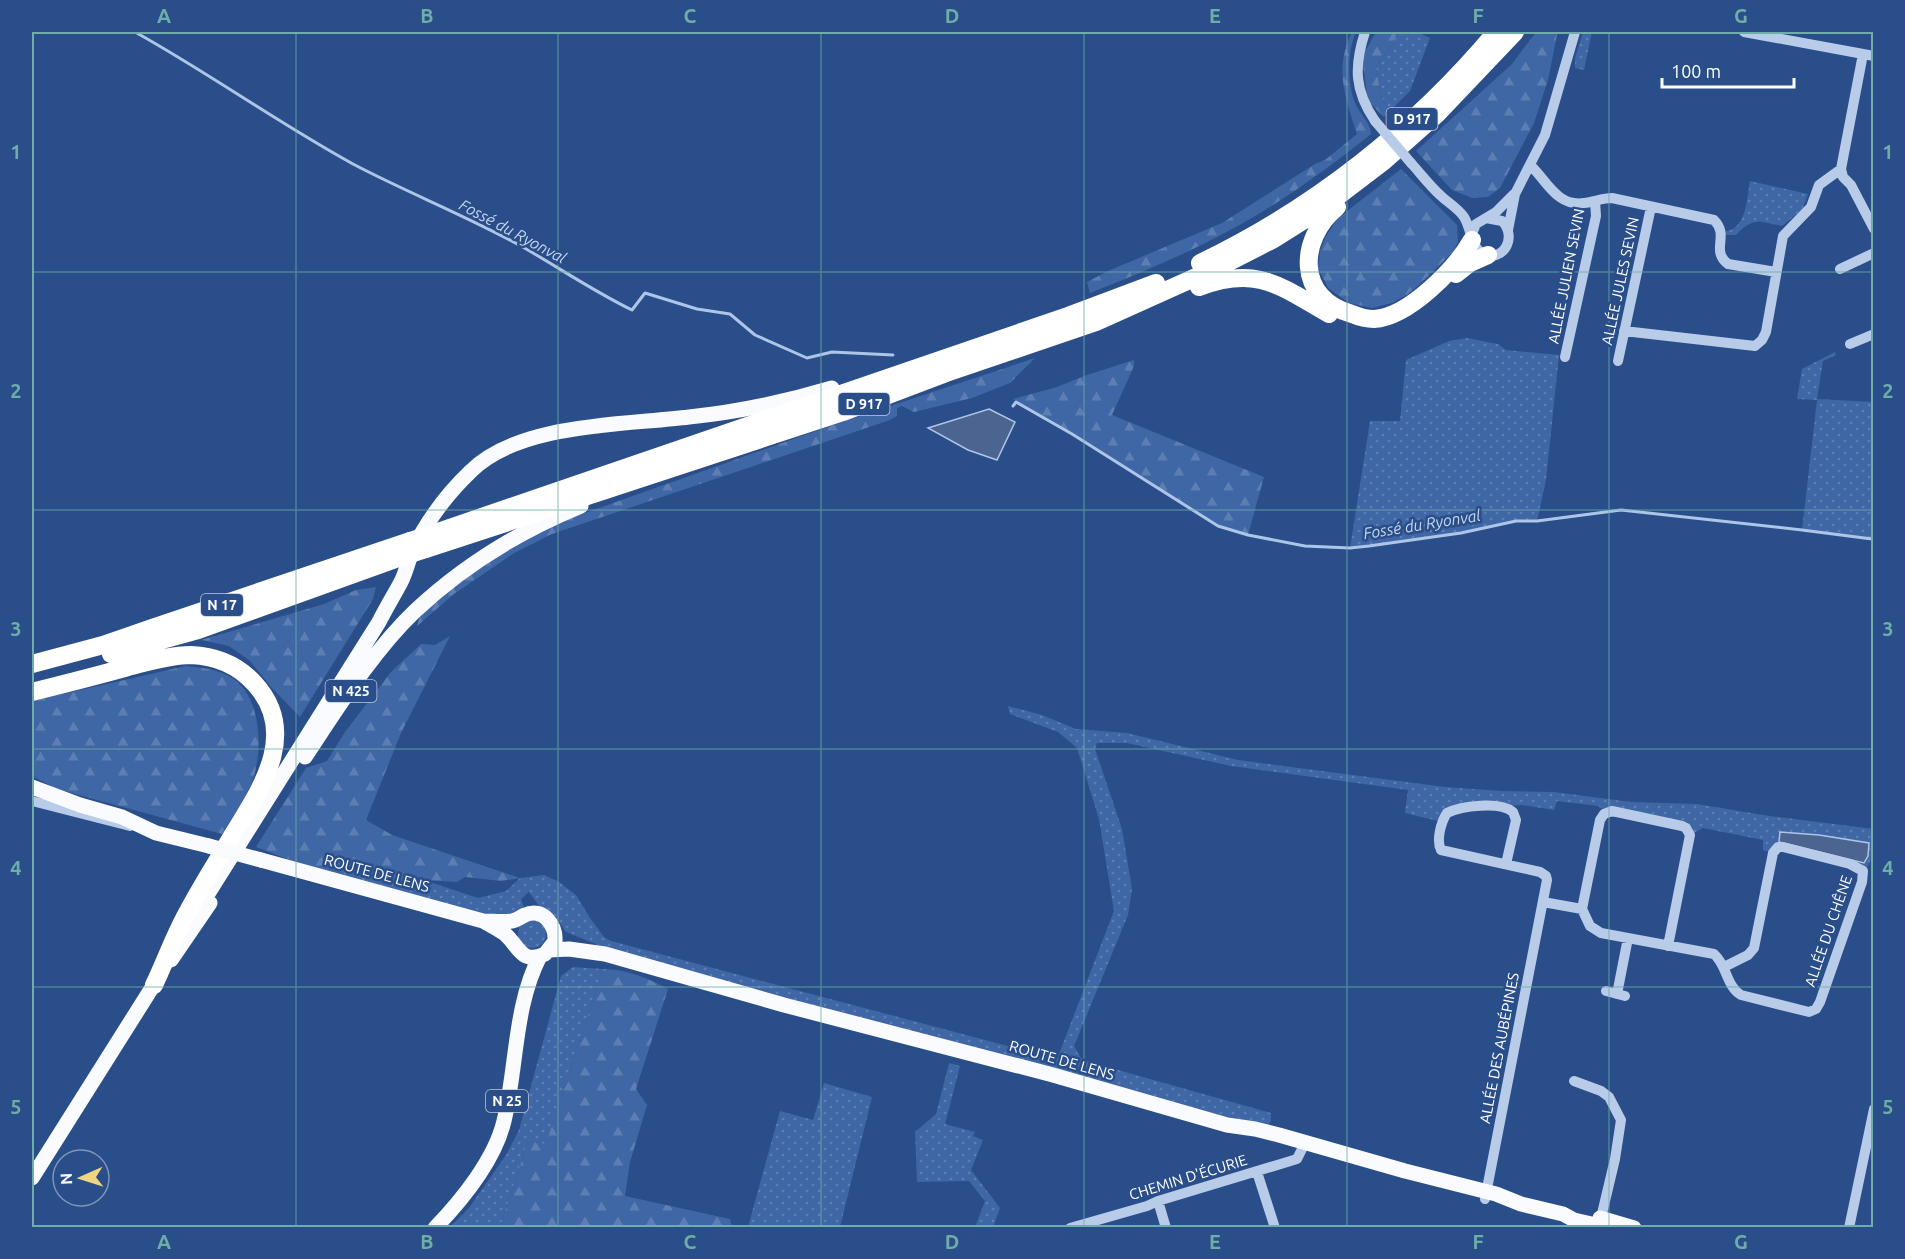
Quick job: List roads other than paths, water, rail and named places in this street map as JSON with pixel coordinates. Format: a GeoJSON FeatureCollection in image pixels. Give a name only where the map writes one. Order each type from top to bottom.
{"type":"FeatureCollection","features":[{"type":"Feature","properties":{"kind":"highway","name":"D 917"},"geometry":{"type":"LineString","coordinates":[[424,541],[630,482],[843,412],[946,373],[1096,322],[1226,264],[1274,239],[1317,212],[1384,162],[1409,140],[1515,32]]}},
{"type":"Feature","properties":{"kind":"highway","name":"D 917"},"geometry":{"type":"LineString","coordinates":[[401,557],[424,541],[1123,296],[1167,278],[1258,232],[1312,198],[1374,152],[1430,103],[1493,34]]}},
{"type":"Feature","properties":{"kind":"highway"},"geometry":{"type":"LineString","coordinates":[[1472,237],[1456,264],[1425,292],[1401,309],[1380,318],[1365,318],[1343,312],[1326,302],[1313,285],[1307,264],[1315,233],[1331,212],[1423,138],[1475,85],[1488,61]]}},
{"type":"Feature","properties":{"kind":"highway"},"geometry":{"type":"LineString","coordinates":[[1096,322],[1123,318],[1214,282],[1228,278],[1247,277],[1264,280],[1284,288],[1340,320],[1361,327],[1380,327],[1407,315],[1437,292],[1462,267],[1488,255]]}},
{"type":"Feature","properties":{"kind":"highway","name":"N 17"},"geometry":{"type":"LineString","coordinates":[[32,664],[153,628],[424,541]]}},
{"type":"Feature","properties":{"kind":"highway","name":"N 17"},"geometry":{"type":"LineString","coordinates":[[32,676],[198,630],[401,557]]}},
{"type":"Feature","properties":{"kind":"highway"},"geometry":{"type":"LineString","coordinates":[[32,692],[172,657],[201,656],[216,659],[241,670],[260,690],[271,710],[274,746],[266,777],[255,800],[186,915],[154,985]]}},
{"type":"Feature","properties":{"kind":"main road","name":"N 425"},"geometry":{"type":"LineString","coordinates":[[32,1178],[379,622],[401,581],[413,550],[433,517],[473,468],[511,445],[537,436],[575,429],[690,417],[757,407],[814,394],[869,377],[905,372]]}},
{"type":"Feature","properties":{"kind":"main road","name":"N 425"},"geometry":{"type":"LineString","coordinates":[[154,985],[228,878],[327,724],[380,651],[404,623],[475,562],[528,530],[630,482]]}},
{"type":"Feature","properties":{"kind":"main road","name":"ROUTE DE LENS"},"geometry":{"type":"LineString","coordinates":[[32,787],[71,802],[122,817],[156,833],[483,921]]}},
{"type":"Feature","properties":{"kind":"main road"},"geometry":{"type":"LineString","coordinates":[[530,914],[542,915],[550,921],[555,931],[555,941],[545,953],[524,955],[503,933],[483,921],[505,922],[518,920],[530,914]]}},
{"type":"Feature","properties":{"kind":"main road"},"geometry":{"type":"LineString","coordinates":[[513,943],[512,930],[518,920]]}},
{"type":"Feature","properties":{"kind":"main road"},"geometry":{"type":"LineString","coordinates":[[555,931],[591,951]]}},
{"type":"Feature","properties":{"kind":"main road","name":"ROUTE DE LENS"},"geometry":{"type":"LineString","coordinates":[[545,953],[569,949],[591,951],[1227,1125],[1255,1129],[1304,1147],[1405,1171],[1521,1204],[1563,1214],[1576,1212],[1603,1224],[1634,1227]]}},
{"type":"Feature","properties":{"kind":"main road","name":"N 25"},"geometry":{"type":"LineString","coordinates":[[435,1227],[463,1197],[493,1150],[501,1132],[526,993],[533,970],[545,953]]}},
{"type":"Feature","properties":{"kind":"street"},"geometry":{"type":"LineString","coordinates":[[1365,32],[1358,55],[1357,72],[1362,97],[1375,121],[1437,193],[1463,215],[1476,248],[1488,255],[1500,253],[1506,248],[1515,194],[1545,135],[1575,32]]}},
{"type":"Feature","properties":{"kind":"street"},"geometry":{"type":"LineString","coordinates":[[1567,32],[1568,52]]}},
{"type":"Feature","properties":{"kind":"street"},"geometry":{"type":"LineString","coordinates":[[1744,32],[1868,55],[1841,169],[1843,177],[1851,184],[1874,229]]}},
{"type":"Feature","properties":{"kind":"street"},"geometry":{"type":"LineString","coordinates":[[1531,166],[1557,197],[1566,202],[1580,204],[1612,198],[1714,220],[1721,231],[1719,252],[1721,259],[1728,264],[1776,272]]}},
{"type":"Feature","properties":{"kind":"street"},"geometry":{"type":"LineString","coordinates":[[1624,332],[1755,346],[1766,332],[1783,236],[1811,207],[1819,185],[1841,169]]}},
{"type":"Feature","properties":{"kind":"street"},"geometry":{"type":"LineString","coordinates":[[1472,237],[1476,224],[1515,194]]}},
{"type":"Feature","properties":{"kind":"street","name":"ALLÉE JULIEN SEVIN"},"geometry":{"type":"LineString","coordinates":[[1565,357],[1596,216],[1595,201]]}},
{"type":"Feature","properties":{"kind":"street","name":"ALLÉE JULES SEVIN"},"geometry":{"type":"LineString","coordinates":[[1618,361],[1651,207]]}},
{"type":"Feature","properties":{"kind":"street"},"geometry":{"type":"LineString","coordinates":[[1463,215],[1502,221],[1508,230]]}},
{"type":"Feature","properties":{"kind":"street"},"geometry":{"type":"LineString","coordinates":[[1840,269],[1874,253]]}},
{"type":"Feature","properties":{"kind":"street"},"geometry":{"type":"LineString","coordinates":[[1850,344],[1874,334]]}},
{"type":"Feature","properties":{"kind":"street"},"geometry":{"type":"LineString","coordinates":[[32,801],[156,833]]}},
{"type":"Feature","properties":{"kind":"street"},"geometry":{"type":"LineString","coordinates":[[1489,805],[1504,807],[1513,812],[1515,820],[1506,864],[1441,850],[1439,842],[1442,822],[1447,813],[1489,805]]}},
{"type":"Feature","properties":{"kind":"street"},"geometry":{"type":"LineString","coordinates":[[1668,946],[1689,831],[1682,826],[1612,811],[1604,814],[1600,820],[1582,909],[1593,929],[1600,933],[1668,946],[1714,954],[1724,967]]}},
{"type":"Feature","properties":{"kind":"street","name":"ALLÉE DU CHÊNE"},"geometry":{"type":"LineString","coordinates":[[1783,847],[1860,868],[1863,874],[1862,882],[1820,1002],[1813,1012],[1804,1012],[1741,995],[1733,989],[1724,967],[1748,955],[1754,948],[1773,853],[1778,848],[1783,847]]}},
{"type":"Feature","properties":{"kind":"street","name":"ALLÉE DES AUBÉPINES"},"geometry":{"type":"LineString","coordinates":[[1486,1195],[1547,880],[1544,874],[1506,864]]}},
{"type":"Feature","properties":{"kind":"street"},"geometry":{"type":"LineString","coordinates":[[1543,902],[1582,909]]}},
{"type":"Feature","properties":{"kind":"street"},"geometry":{"type":"LineString","coordinates":[[1616,994],[1628,938]]}},
{"type":"Feature","properties":{"kind":"street"},"geometry":{"type":"LineString","coordinates":[[1574,1081],[1601,1091],[1609,1097],[1621,1120],[1603,1224]]}},
{"type":"Feature","properties":{"kind":"street"},"geometry":{"type":"LineString","coordinates":[[1849,1227],[1873,1112]]}},
{"type":"Feature","properties":{"kind":"street","name":"CHEMIN D'ÉCURIE"},"geometry":{"type":"LineString","coordinates":[[1070,1227],[1147,1206],[1297,1159],[1304,1147]]}},
{"type":"Feature","properties":{"kind":"street"},"geometry":{"type":"LineString","coordinates":[[1257,1172],[1275,1227]]}},
{"type":"Feature","properties":{"kind":"street"},"geometry":{"type":"LineString","coordinates":[[1158,1201],[1166,1227]]}},
{"type":"Feature","properties":{"kind":"waterway","name":"Fossé du Ryonval"},"geometry":{"type":"LineString","coordinates":[[135,32],[353,164],[501,235],[632,310],[645,293],[697,309],[730,314],[755,335],[807,358],[832,352],[893,355]]}},
{"type":"Feature","properties":{"kind":"waterway","name":"Fossé du Ryonval"},"geometry":{"type":"LineString","coordinates":[[1013,406],[1016,402],[1072,434],[1218,526],[1248,535],[1305,546],[1350,548],[1369,546],[1461,533],[1516,521],[1537,521],[1621,510],[1872,539]]}}]}
